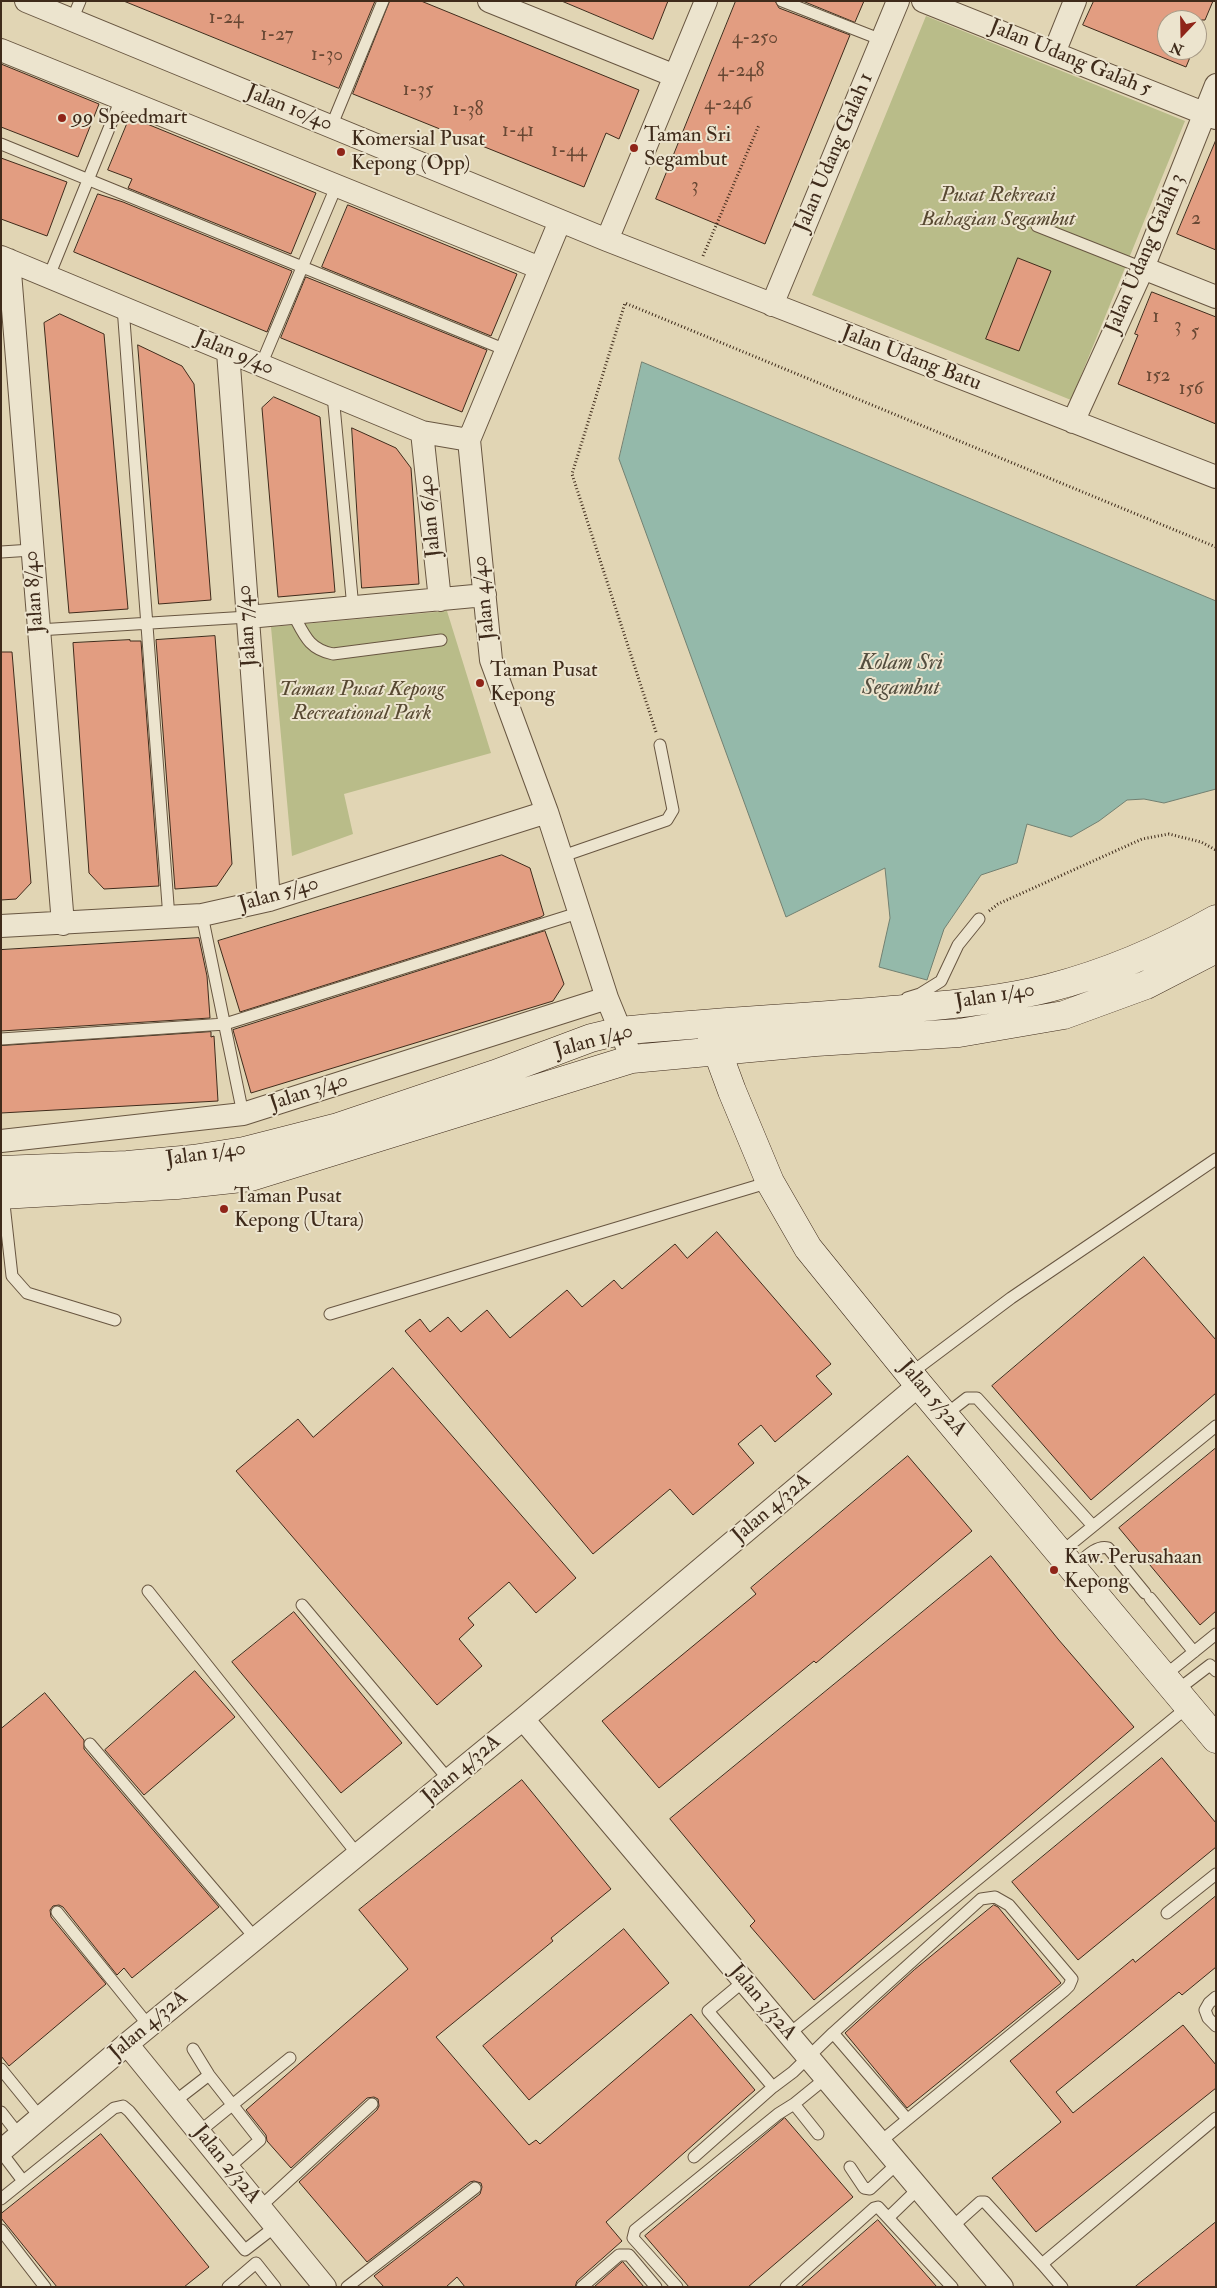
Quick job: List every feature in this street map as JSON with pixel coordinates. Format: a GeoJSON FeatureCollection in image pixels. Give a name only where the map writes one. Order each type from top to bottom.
{"type":"FeatureCollection","features":[{"type":"Feature","properties":{"kind":"main road","name":"Jalan 1/40"},"geometry":{"type":"LineString","coordinates":[[2,1186],[127,1165],[192,1159],[244,1151],[338,1127],[496,1074],[591,1038],[620,1030],[959,1004],[1046,989],[1093,975],[1143,955],[1187,936],[1216,919]]}},
{"type":"Feature","properties":{"kind":"main road","name":"Jalan 1/40"},"geometry":{"type":"LineString","coordinates":[[2,1186],[177,1185],[251,1177],[632,1059],[716,1050],[959,1033],[1064,1015],[1146,985],[1216,949]]}},
{"type":"Feature","properties":{"kind":"main road","name":"Jalan 5/32A"},"geometry":{"type":"LineString","coordinates":[[707,1022],[732,1091],[770,1182],[808,1248],[1216,1739]]}},
{"type":"Feature","properties":{"kind":"street","name":"Jalan 10/40"},"geometry":{"type":"LineString","coordinates":[[26,1],[76,11],[331,127],[607,240]]}},
{"type":"Feature","properties":{"kind":"street"},"geometry":{"type":"LineString","coordinates":[[489,1],[675,76]]}},
{"type":"Feature","properties":{"kind":"street"},"geometry":{"type":"LineString","coordinates":[[607,240],[706,1]]}},
{"type":"Feature","properties":{"kind":"street","name":"Jalan Udang Galah 1"},"geometry":{"type":"LineString","coordinates":[[772,305],[898,1]]}},
{"type":"Feature","properties":{"kind":"street","name":"Jalan Udang Galah 5"},"geometry":{"type":"LineString","coordinates":[[923,1],[1210,116]]}},
{"type":"Feature","properties":{"kind":"street"},"geometry":{"type":"LineString","coordinates":[[1054,53],[1075,1]]}},
{"type":"Feature","properties":{"kind":"street"},"geometry":{"type":"LineString","coordinates":[[1,50],[540,268]]}},
{"type":"Feature","properties":{"kind":"street","name":"Jalan Udang Galah 3"},"geometry":{"type":"LineString","coordinates":[[1073,422],[1210,116],[1216,85]]}},
{"type":"Feature","properties":{"kind":"street","name":"Jalan 4/40"},"geometry":{"type":"LineString","coordinates":[[560,221],[469,440],[491,660],[547,812],[578,913],[607,998],[632,1059]]}},
{"type":"Feature","properties":{"kind":"street","name":"Jalan Udang Batu"},"geometry":{"type":"LineString","coordinates":[[607,240],[1216,477]]}},
{"type":"Feature","properties":{"kind":"street","name":"Jalan 9/40"},"geometry":{"type":"LineString","coordinates":[[5,259],[422,432],[469,440]]}},
{"type":"Feature","properties":{"kind":"street","name":"Jalan 8/40"},"geometry":{"type":"LineString","coordinates":[[5,259],[32,550],[63,924]]}},
{"type":"Feature","properties":{"kind":"street"},"geometry":{"type":"LineString","coordinates":[[1143,268],[1216,297]]}},
{"type":"Feature","properties":{"kind":"street","name":"Jalan 7/40"},"geometry":{"type":"LineString","coordinates":[[228,352],[269,900]]}},
{"type":"Feature","properties":{"kind":"street","name":"Jalan 6/40"},"geometry":{"type":"LineString","coordinates":[[422,432],[440,600]]}},
{"type":"Feature","properties":{"kind":"street"},"geometry":{"type":"LineString","coordinates":[[248,617],[485,595]]}},
{"type":"Feature","properties":{"kind":"street","name":"Jalan 5/40"},"geometry":{"type":"LineString","coordinates":[[1,926],[202,915],[269,900],[547,812]]}},
{"type":"Feature","properties":{"kind":"street","name":"Jalan 3/40"},"geometry":{"type":"LineString","coordinates":[[1,1142],[243,1114],[607,998]]}},
{"type":"Feature","properties":{"kind":"street","name":"Jalan 4/32A"},"geometry":{"type":"LineString","coordinates":[[1,2152],[127,2044],[523,1719],[915,1379]]}},
{"type":"Feature","properties":{"kind":"street","name":"Jalan 3/32A"},"geometry":{"type":"LineString","coordinates":[[523,1719],[1002,2287]]}},
{"type":"Feature","properties":{"kind":"street","name":"Jalan 2/32A"},"geometry":{"type":"LineString","coordinates":[[127,2044],[325,2287]]}},
{"type":"Feature","properties":{"kind":"lane"},"geometry":{"type":"LineString","coordinates":[[331,127],[383,1]]}},
{"type":"Feature","properties":{"kind":"lane"},"geometry":{"type":"LineString","coordinates":[[782,1],[882,40]]}},
{"type":"Feature","properties":{"kind":"lane"},"geometry":{"type":"LineString","coordinates":[[49,276],[121,99]]}},
{"type":"Feature","properties":{"kind":"lane"},"geometry":{"type":"LineString","coordinates":[[1,144],[506,350]]}},
{"type":"Feature","properties":{"kind":"lane"},"geometry":{"type":"LineString","coordinates":[[262,365],[336,187]]}},
{"type":"Feature","properties":{"kind":"lane"},"geometry":{"type":"LineString","coordinates":[[1038,226],[1143,268]]}},
{"type":"Feature","properties":{"kind":"lane"},"geometry":{"type":"LineString","coordinates":[[123,307],[169,918]]}},
{"type":"Feature","properties":{"kind":"lane"},"geometry":{"type":"LineString","coordinates":[[333,395],[353,608]]}},
{"type":"Feature","properties":{"kind":"lane"},"geometry":{"type":"LineString","coordinates":[[1,552],[32,550]]}},
{"type":"Feature","properties":{"kind":"lane"},"geometry":{"type":"LineString","coordinates":[[293,614],[311,645],[320,651],[333,654],[441,640]]}},
{"type":"Feature","properties":{"kind":"lane"},"geometry":{"type":"LineString","coordinates":[[38,630],[248,617]]}},
{"type":"Feature","properties":{"kind":"lane"},"geometry":{"type":"LineString","coordinates":[[560,857],[667,820],[673,810],[660,745]]}},
{"type":"Feature","properties":{"kind":"lane"},"geometry":{"type":"LineString","coordinates":[[1,1039],[225,1024],[578,913]]}},
{"type":"Feature","properties":{"kind":"lane"},"geometry":{"type":"LineString","coordinates":[[202,915],[243,1114]]}},
{"type":"Feature","properties":{"kind":"lane"},"geometry":{"type":"LineString","coordinates":[[860,1012],[920,994],[941,981],[958,945],[979,919]]}},
{"type":"Feature","properties":{"kind":"lane"},"geometry":{"type":"LineString","coordinates":[[915,1379],[1011,1298],[1216,1159]]}},
{"type":"Feature","properties":{"kind":"lane"},"geometry":{"type":"LineString","coordinates":[[330,1314],[770,1182]]}},
{"type":"Feature","properties":{"kind":"lane"},"geometry":{"type":"LineString","coordinates":[[2,1186],[12,1276],[18,1284],[27,1293],[115,1320]]}},
{"type":"Feature","properties":{"kind":"lane"},"geometry":{"type":"LineString","coordinates":[[945,1415],[967,1398],[977,1398],[1093,1526]]}},
{"type":"Feature","properties":{"kind":"lane"},"geometry":{"type":"LineString","coordinates":[[1067,1561],[1093,1526],[1216,1426]]}},
{"type":"Feature","properties":{"kind":"lane"},"geometry":{"type":"LineString","coordinates":[[1067,1561],[1103,1546],[1108,1548],[1194,1652]]}},
{"type":"Feature","properties":{"kind":"lane"},"geometry":{"type":"LineString","coordinates":[[148,1591],[358,1855]]}},
{"type":"Feature","properties":{"kind":"lane"},"geometry":{"type":"LineString","coordinates":[[302,1605],[449,1780]]}},
{"type":"Feature","properties":{"kind":"lane"},"geometry":{"type":"LineString","coordinates":[[1176,1691],[1194,1652],[1216,1634]]}},
{"type":"Feature","properties":{"kind":"lane"},"geometry":{"type":"LineString","coordinates":[[788,2034],[1176,1691],[1210,1665],[1216,1671]]}},
{"type":"Feature","properties":{"kind":"lane"},"geometry":{"type":"LineString","coordinates":[[90,1744],[256,1939]]}},
{"type":"Feature","properties":{"kind":"lane"},"geometry":{"type":"LineString","coordinates":[[1167,1913],[1216,1874]]}},
{"type":"Feature","properties":{"kind":"lane"},"geometry":{"type":"LineString","coordinates":[[694,2157],[808,2057],[832,2033],[981,1899],[995,1897],[1009,1905],[1072,1979],[1069,1986],[880,2142]]}},
{"type":"Feature","properties":{"kind":"lane"},"geometry":{"type":"LineString","coordinates":[[57,1912],[149,2026]]}},
{"type":"Feature","properties":{"kind":"lane"},"geometry":{"type":"LineString","coordinates":[[744,1981],[708,2011],[773,2087]]}},
{"type":"Feature","properties":{"kind":"lane"},"geometry":{"type":"LineString","coordinates":[[1216,1997],[1205,2010],[1208,2018],[1216,2026]]}},
{"type":"Feature","properties":{"kind":"lane"},"geometry":{"type":"LineString","coordinates":[[832,2033],[907,2118]]}},
{"type":"Feature","properties":{"kind":"lane"},"geometry":{"type":"LineString","coordinates":[[193,2049],[210,2075],[260,2140],[228,2168]]}},
{"type":"Feature","properties":{"kind":"lane"},"geometry":{"type":"LineString","coordinates":[[200,2132],[290,2058]]}},
{"type":"Feature","properties":{"kind":"lane"},"geometry":{"type":"LineString","coordinates":[[1,2069],[40,2117]]}},
{"type":"Feature","properties":{"kind":"lane"},"geometry":{"type":"LineString","coordinates":[[174,2102],[210,2075]]}},
{"type":"Feature","properties":{"kind":"lane"},"geometry":{"type":"LineString","coordinates":[[677,2287],[633,2238],[633,2233],[778,2114],[794,2104],[826,2078]]}},
{"type":"Feature","properties":{"kind":"lane"},"geometry":{"type":"LineString","coordinates":[[260,2207],[372,2104]]}},
{"type":"Feature","properties":{"kind":"lane"},"geometry":{"type":"LineString","coordinates":[[794,2104],[818,2134]]}},
{"type":"Feature","properties":{"kind":"lane"},"geometry":{"type":"LineString","coordinates":[[1,2199],[114,2108],[123,2106],[245,2250],[276,2226]]}},
{"type":"Feature","properties":{"kind":"lane"},"geometry":{"type":"LineString","coordinates":[[1,2112],[19,2135]]}},
{"type":"Feature","properties":{"kind":"lane"},"geometry":{"type":"LineString","coordinates":[[1042,2264],[1216,2118]]}},
{"type":"Feature","properties":{"kind":"lane"},"geometry":{"type":"LineString","coordinates":[[1,2152],[23,2181]]}},
{"type":"Feature","properties":{"kind":"lane"},"geometry":{"type":"LineString","coordinates":[[850,2167],[864,2188],[870,2189],[898,2163]]}},
{"type":"Feature","properties":{"kind":"lane"},"geometry":{"type":"LineString","coordinates":[[347,2287],[475,2188]]}},
{"type":"Feature","properties":{"kind":"lane"},"geometry":{"type":"LineString","coordinates":[[889,2217],[919,2188]]}},
{"type":"Feature","properties":{"kind":"lane"},"geometry":{"type":"LineString","coordinates":[[952,2227],[980,2202],[985,2202],[1062,2287]]}},
{"type":"Feature","properties":{"kind":"lane"},"geometry":{"type":"LineString","coordinates":[[786,2287],[874,2208],[882,2209],[952,2287]]}},
{"type":"Feature","properties":{"kind":"lane"},"geometry":{"type":"LineString","coordinates":[[1,2230],[45,2287]]}},
{"type":"Feature","properties":{"kind":"lane"},"geometry":{"type":"LineString","coordinates":[[582,2287],[619,2255],[624,2254],[629,2255],[656,2287]]}},
{"type":"Feature","properties":{"kind":"lane"},"geometry":{"type":"LineString","coordinates":[[228,2287],[256,2263],[274,2287]]}},
{"type":"Feature","properties":{"kind":"path"},"geometry":{"type":"LineString","coordinates":[[695,275],[759,125]]}},
{"type":"Feature","properties":{"kind":"path"},"geometry":{"type":"LineString","coordinates":[[660,745],[572,474],[625,303],[1216,547]]}},
{"type":"Feature","properties":{"kind":"path"},"geometry":{"type":"LineString","coordinates":[[979,919],[998,904],[1142,839],[1169,834],[1201,842],[1216,850]]}},
{"type":"Feature","properties":{"kind":"green space","name":"Pusat Rekreasi Bahagian Segambut"},"geometry":{"type":"Polygon","coordinates":[[[926,16],[1185,121],[1071,400],[812,295],[926,16]]]}},
{"type":"Feature","properties":{"kind":"green space","name":"Taman Pusat Kepong Recreational Park"},"geometry":{"type":"Polygon","coordinates":[[[447,611],[491,753],[344,794],[353,834],[292,856],[271,627],[447,611]]]}},
{"type":"Feature","properties":{"kind":"water","name":"Kolam Sri Segambut"},"geometry":{"type":"Polygon","coordinates":[[[642,362],[1216,601],[1216,789],[1164,803],[1144,799],[1127,800],[1099,821],[1071,837],[1027,824],[1017,863],[981,875],[944,929],[927,980],[879,967],[890,918],[885,868],[786,917],[619,459],[642,362]]]}},
{"type":"Feature","properties":{"kind":"building"},"geometry":{"type":"Polygon","coordinates":[[[124,1],[375,1],[339,88],[124,1]]]}},
{"type":"Feature","properties":{"kind":"building"},"geometry":{"type":"Polygon","coordinates":[[[390,1],[421,1],[639,90],[619,139],[606,133],[584,187],[353,94],[390,1]]]}},
{"type":"Feature","properties":{"kind":"building"},"geometry":{"type":"Polygon","coordinates":[[[562,1],[668,1],[653,39],[562,1]]]}},
{"type":"Feature","properties":{"kind":"building"},"geometry":{"type":"Polygon","coordinates":[[[736,1],[775,1],[779,8],[850,35],[765,244],[656,199],[736,1]]]}},
{"type":"Feature","properties":{"kind":"building"},"geometry":{"type":"Polygon","coordinates":[[[803,1],[864,1],[855,22],[803,1]]]}},
{"type":"Feature","properties":{"kind":"building"},"geometry":{"type":"Polygon","coordinates":[[[1094,1],[1213,1],[1207,15],[1207,10],[1157,10],[1157,55],[1083,25],[1094,1]]]}},
{"type":"Feature","properties":{"kind":"building"},"geometry":{"type":"Polygon","coordinates":[[[1169,60],[1189,60],[1186,67],[1169,60]]]}},
{"type":"Feature","properties":{"kind":"building"},"geometry":{"type":"Polygon","coordinates":[[[1,64],[99,104],[78,157],[1,127],[1,64]]]}},
{"type":"Feature","properties":{"kind":"building"},"geometry":{"type":"Polygon","coordinates":[[[130,117],[316,193],[291,254],[128,188],[132,179],[108,170],[130,117]]]}},
{"type":"Feature","properties":{"kind":"building"},"geometry":{"type":"Polygon","coordinates":[[[1216,140],[1216,250],[1177,234],[1216,140]]]}},
{"type":"Feature","properties":{"kind":"building"},"geometry":{"type":"Polygon","coordinates":[[[1,158],[67,182],[47,236],[1,219],[1,158]]]}},
{"type":"Feature","properties":{"kind":"building"},"geometry":{"type":"Polygon","coordinates":[[[98,194],[123,202],[292,271],[267,332],[74,252],[98,194]]]}},
{"type":"Feature","properties":{"kind":"building"},"geometry":{"type":"Polygon","coordinates":[[[348,205],[517,274],[491,336],[322,267],[348,205]]]}},
{"type":"Feature","properties":{"kind":"building"},"geometry":{"type":"Polygon","coordinates":[[[1018,258],[1051,271],[1019,351],[986,339],[1018,258]]]}},
{"type":"Feature","properties":{"kind":"building"},"geometry":{"type":"Polygon","coordinates":[[[306,277],[487,350],[462,412],[281,338],[306,277]]]}},
{"type":"Feature","properties":{"kind":"building"},"geometry":{"type":"Polygon","coordinates":[[[1152,292],[1216,317],[1216,424],[1118,384],[1138,335],[1135,334],[1152,292]]]}},
{"type":"Feature","properties":{"kind":"building"},"geometry":{"type":"Polygon","coordinates":[[[60,314],[104,334],[128,609],[69,613],[44,323],[60,314]]]}},
{"type":"Feature","properties":{"kind":"building"},"geometry":{"type":"Polygon","coordinates":[[[138,345],[182,366],[194,384],[211,600],[159,604],[138,345]]]}},
{"type":"Feature","properties":{"kind":"building"},"geometry":{"type":"Polygon","coordinates":[[[274,397],[320,417],[335,592],[278,597],[262,408],[274,397]]]}},
{"type":"Feature","properties":{"kind":"building"},"geometry":{"type":"Polygon","coordinates":[[[352,428],[396,448],[411,468],[419,584],[362,588],[352,428]]]}},
{"type":"Feature","properties":{"kind":"building"},"geometry":{"type":"Polygon","coordinates":[[[215,636],[232,864],[217,886],[175,889],[156,640],[215,636]]]}},
{"type":"Feature","properties":{"kind":"building"},"geometry":{"type":"Polygon","coordinates":[[[141,641],[159,886],[104,889],[89,873],[73,643],[141,641]]]}},
{"type":"Feature","properties":{"kind":"building"},"geometry":{"type":"Polygon","coordinates":[[[1,652],[12,652],[31,883],[16,899],[1,900],[1,652]]]}},
{"type":"Feature","properties":{"kind":"building"},"geometry":{"type":"Polygon","coordinates":[[[502,855],[530,868],[544,915],[541,917],[240,1012],[218,941],[502,855]]]}},
{"type":"Feature","properties":{"kind":"building"},"geometry":{"type":"Polygon","coordinates":[[[545,931],[564,984],[553,1001],[251,1093],[233,1030],[545,931]]]}},
{"type":"Feature","properties":{"kind":"building"},"geometry":{"type":"Polygon","coordinates":[[[199,938],[207,976],[210,1018],[1,1031],[1,950],[199,938]]]}},
{"type":"Feature","properties":{"kind":"building"},"geometry":{"type":"Polygon","coordinates":[[[211,1032],[211,1037],[214,1036],[218,1101],[1,1113],[1,1046],[211,1032]]]}},
{"type":"Feature","properties":{"kind":"building"},"geometry":{"type":"Polygon","coordinates":[[[717,1232],[831,1364],[816,1376],[832,1394],[775,1442],[761,1425],[738,1444],[754,1463],[693,1515],[670,1489],[593,1554],[405,1331],[420,1319],[430,1332],[448,1317],[461,1332],[487,1310],[510,1338],[567,1290],[582,1307],[614,1280],[622,1289],[675,1244],[687,1258],[717,1232]]]}},
{"type":"Feature","properties":{"kind":"building"},"geometry":{"type":"Polygon","coordinates":[[[1144,1257],[1216,1340],[1216,1393],[1091,1500],[992,1386],[1144,1257]]]}},
{"type":"Feature","properties":{"kind":"building"},"geometry":{"type":"Polygon","coordinates":[[[393,1368],[576,1578],[536,1613],[509,1582],[468,1618],[474,1625],[459,1639],[482,1666],[437,1705],[236,1471],[298,1419],[313,1437],[393,1368]]]}},
{"type":"Feature","properties":{"kind":"building"},"geometry":{"type":"Polygon","coordinates":[[[1216,1448],[1216,1611],[1200,1625],[1119,1528],[1216,1448]]]}},
{"type":"Feature","properties":{"kind":"building"},"geometry":{"type":"Polygon","coordinates":[[[908,1456],[972,1531],[816,1663],[814,1661],[659,1788],[602,1721],[756,1594],[751,1588],[908,1456]]]}},
{"type":"Feature","properties":{"kind":"building"},"geometry":{"type":"Polygon","coordinates":[[[991,1556],[1058,1639],[1134,1727],[814,2000],[750,1926],[755,1921],[670,1819],[991,1556]]]}},
{"type":"Feature","properties":{"kind":"building"},"geometry":{"type":"Polygon","coordinates":[[[294,1612],[402,1743],[341,1793],[232,1662],[294,1612]]]}},
{"type":"Feature","properties":{"kind":"building"},"geometry":{"type":"Polygon","coordinates":[[[195,1671],[235,1717],[144,1795],[105,1750],[195,1671]]]}},
{"type":"Feature","properties":{"kind":"building"},"geometry":{"type":"Polygon","coordinates":[[[45,1693],[84,1740],[84,1749],[219,1907],[132,1978],[124,1968],[117,1975],[63,1907],[59,1905],[53,1906],[50,1910],[51,1917],[106,1984],[9,2066],[1,2056],[1,1729],[45,1693]]]}},
{"type":"Feature","properties":{"kind":"building"},"geometry":{"type":"Polygon","coordinates":[[[1162,1758],[1216,1823],[1216,1847],[1078,1960],[1012,1882],[1162,1758]]]}},
{"type":"Feature","properties":{"kind":"building"},"geometry":{"type":"Polygon","coordinates":[[[522,1780],[611,1889],[551,1938],[553,1941],[436,2037],[529,2145],[536,2140],[540,2144],[691,2014],[755,2090],[606,2222],[622,2241],[577,2281],[575,2287],[465,2287],[457,2277],[446,2287],[384,2287],[374,2276],[480,2194],[481,2183],[470,2182],[367,2262],[299,2182],[377,2110],[379,2106],[378,2099],[374,2097],[367,2098],[291,2168],[267,2141],[266,2135],[246,2110],[408,1969],[359,1910],[522,1780]]]}},
{"type":"Feature","properties":{"kind":"building"},"geometry":{"type":"Polygon","coordinates":[[[1216,1896],[1216,1967],[1182,1995],[1179,1992],[1056,2092],[1073,2113],[1183,2025],[1216,2065],[1216,2088],[1036,2232],[992,2178],[1061,2122],[1010,2061],[1133,1959],[1135,1962],[1216,1896]]]}},
{"type":"Feature","properties":{"kind":"building"},"geometry":{"type":"Polygon","coordinates":[[[994,1905],[998,1907],[1061,1983],[907,2108],[845,2033],[914,1970],[994,1905]]]}},
{"type":"Feature","properties":{"kind":"building"},"geometry":{"type":"Polygon","coordinates":[[[624,1929],[669,1983],[529,2100],[483,2046],[624,1929]]]}},
{"type":"Feature","properties":{"kind":"building"},"geometry":{"type":"Polygon","coordinates":[[[785,2118],[853,2197],[748,2287],[689,2287],[645,2236],[785,2118]]]}},
{"type":"Feature","properties":{"kind":"building"},"geometry":{"type":"Polygon","coordinates":[[[101,2134],[209,2267],[184,2287],[57,2287],[1,2218],[1,2214],[101,2134]]]}},
{"type":"Feature","properties":{"kind":"building"},"geometry":{"type":"Polygon","coordinates":[[[878,2220],[937,2287],[801,2287],[878,2220]]]}},
{"type":"Feature","properties":{"kind":"building"},"geometry":{"type":"Polygon","coordinates":[[[1216,2222],[1216,2287],[1135,2287],[1216,2222]]]}},
{"type":"Feature","properties":{"kind":"building"},"geometry":{"type":"Polygon","coordinates":[[[622,2262],[644,2287],[594,2287],[622,2262]]]}},
{"type":"Feature","properties":{"kind":"place","name":"99 Speedmart"},"geometry":{"type":"Point","coordinates":[62,118]}},
{"type":"Feature","properties":{"kind":"place","name":"Taman Sri Segambut"},"geometry":{"type":"Point","coordinates":[634,148]}},
{"type":"Feature","properties":{"kind":"place","name":"Komersial Pusat Kepong (Opp)"},"geometry":{"type":"Point","coordinates":[341,152]}},
{"type":"Feature","properties":{"kind":"place","name":"Taman Pusat Kepong"},"geometry":{"type":"Point","coordinates":[480,683]}},
{"type":"Feature","properties":{"kind":"place","name":"Taman Pusat Kepong (Utara)"},"geometry":{"type":"Point","coordinates":[224,1209]}},
{"type":"Feature","properties":{"kind":"place","name":"Kaw. Perusahaan Kepong"},"geometry":{"type":"Point","coordinates":[1054,1570]}}]}
